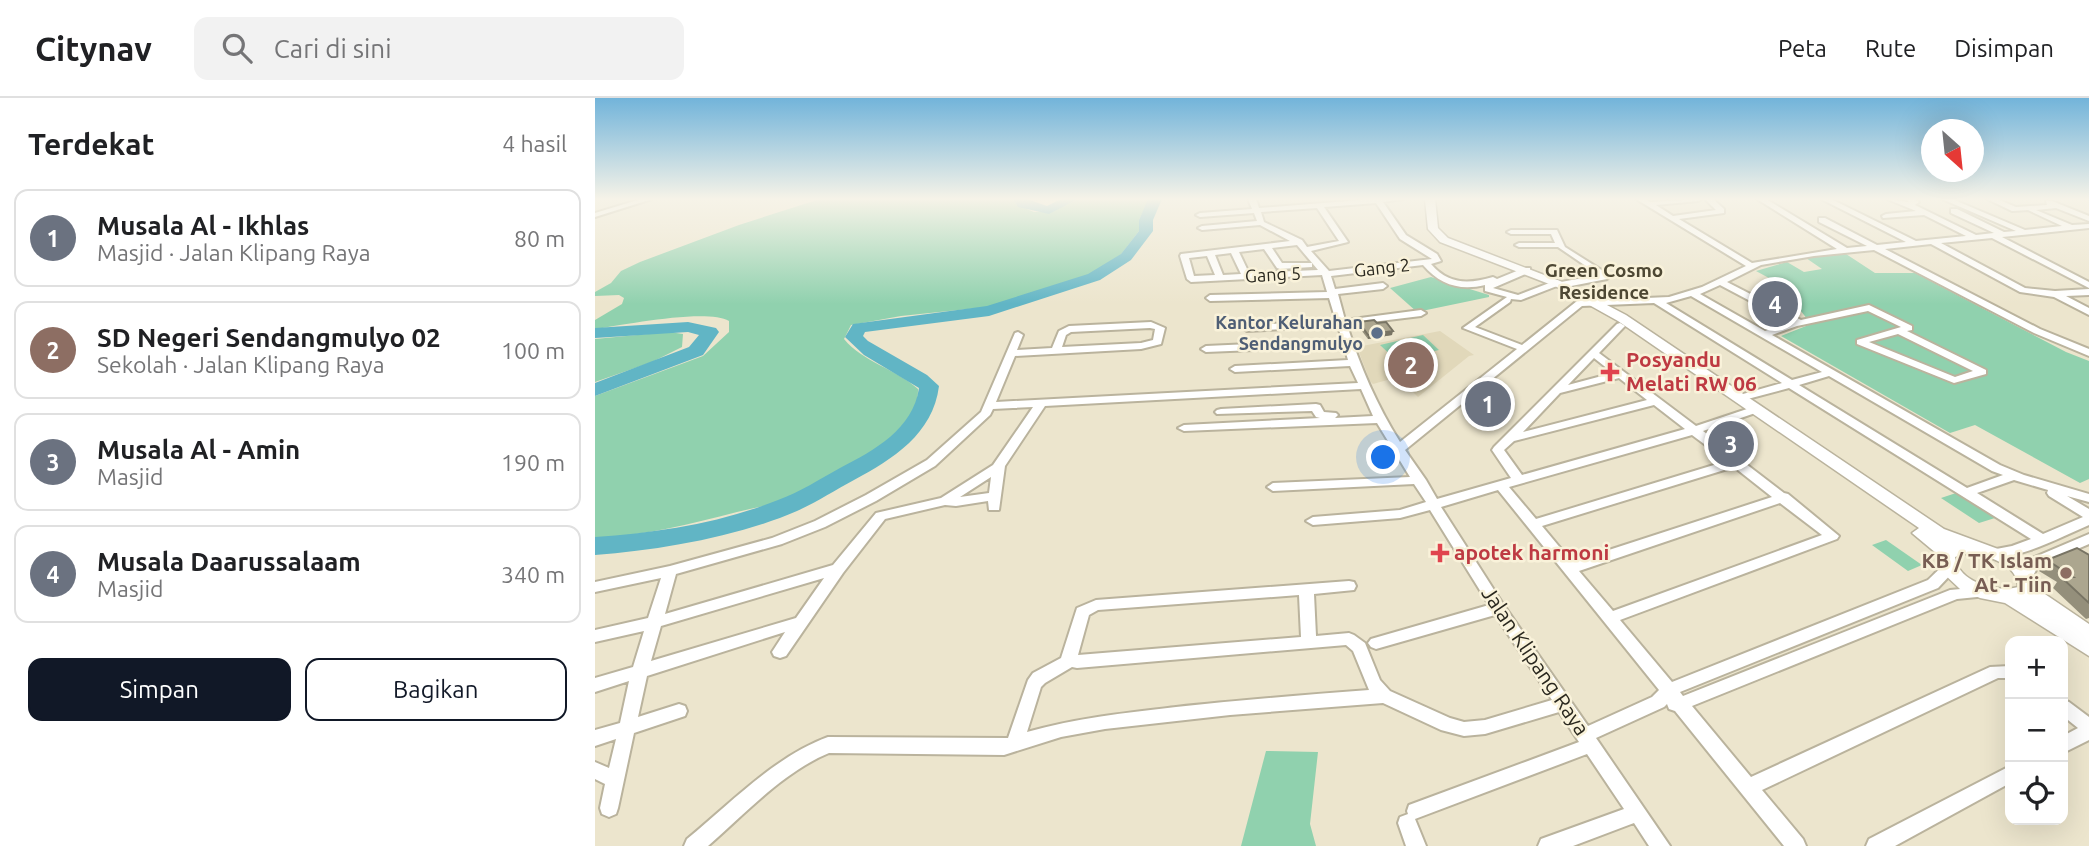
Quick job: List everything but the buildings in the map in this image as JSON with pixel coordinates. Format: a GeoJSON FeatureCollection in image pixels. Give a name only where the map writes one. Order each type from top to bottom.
{"type":"FeatureCollection","features":[{"type":"Feature","properties":{"kind":"main road"},"geometry":{"type":"LineString","coordinates":[[1436,234],[1461,248],[1559,284],[1938,533],[1996,553],[2019,568],[2021,588],[2059,636]]}},
{"type":"Feature","properties":{"kind":"main road"},"geometry":{"type":"LineString","coordinates":[[1591,303],[1590,305],[1620,326],[1740,398],[1751,411],[1933,541],[1957,578],[1982,592],[2021,588],[2089,634]]}},
{"type":"Feature","properties":{"kind":"main road"},"geometry":{"type":"LineString","coordinates":[[1947,562],[1950,549],[1970,546]]}},
{"type":"Feature","properties":{"kind":"main road"},"geometry":{"type":"LineString","coordinates":[[2068,640],[2089,648]]}},
{"type":"Feature","properties":{"kind":"street","name":"Jalan Klipang Raya"},"geometry":{"type":"LineString","coordinates":[[1287,234],[1303,246],[1324,270],[1344,323],[1354,363],[1379,416],[1399,449],[1498,608],[1660,846]]}},
{"type":"Feature","properties":{"kind":"street"},"geometry":{"type":"LineString","coordinates":[[1220,278],[1210,253],[1264,245],[1303,246],[1345,242],[1339,234]]}},
{"type":"Feature","properties":{"kind":"street","name":"Gang 2"},"geometry":{"type":"LineString","coordinates":[[1324,270],[1437,261],[1434,256],[1400,234]]}},
{"type":"Feature","properties":{"kind":"street"},"geometry":{"type":"LineString","coordinates":[[1524,269],[1488,289],[1518,298],[1559,284],[1607,276],[1559,245],[1555,234]]}},
{"type":"Feature","properties":{"kind":"street"},"geometry":{"type":"LineString","coordinates":[[1698,234],[1753,267]]}},
{"type":"Feature","properties":{"kind":"street"},"geometry":{"type":"LineString","coordinates":[[1818,234],[1846,251]]}},
{"type":"Feature","properties":{"kind":"street"},"geometry":{"type":"LineString","coordinates":[[1850,234],[2036,331],[2089,353]]}},
{"type":"Feature","properties":{"kind":"street"},"geometry":{"type":"LineString","coordinates":[[1895,234],[1917,245]]}},
{"type":"Feature","properties":{"kind":"street"},"geometry":{"type":"LineString","coordinates":[[1966,234],[1976,239]]}},
{"type":"Feature","properties":{"kind":"street"},"geometry":{"type":"LineString","coordinates":[[1399,449],[1580,303],[1657,302],[1693,294],[1767,261],[2013,234]]}},
{"type":"Feature","properties":{"kind":"street"},"geometry":{"type":"LineString","coordinates":[[1994,236],[2089,285]]}},
{"type":"Feature","properties":{"kind":"street"},"geometry":{"type":"LineString","coordinates":[[1934,243],[2018,288],[2055,294],[2089,292]]}},
{"type":"Feature","properties":{"kind":"street"},"geometry":{"type":"LineString","coordinates":[[1519,245],[1559,245]]}},
{"type":"Feature","properties":{"kind":"street"},"geometry":{"type":"LineString","coordinates":[[1267,247],[1280,266],[1324,270]]}},
{"type":"Feature","properties":{"kind":"street"},"geometry":{"type":"LineString","coordinates":[[1234,250],[1246,276]]}},
{"type":"Feature","properties":{"kind":"street","name":"Gang 5"},"geometry":{"type":"LineString","coordinates":[[1210,253],[1184,256],[1191,279],[1324,270]]}},
{"type":"Feature","properties":{"kind":"street"},"geometry":{"type":"LineString","coordinates":[[1426,263],[1443,281],[1468,286],[1481,285],[1524,269]]}},
{"type":"Feature","properties":{"kind":"street"},"geometry":{"type":"LineString","coordinates":[[1721,282],[1798,323]]}},
{"type":"Feature","properties":{"kind":"street"},"geometry":{"type":"LineString","coordinates":[[1210,298],[1334,293],[1383,286]]}},
{"type":"Feature","properties":{"kind":"street"},"geometry":{"type":"LineString","coordinates":[[1693,294],[2013,476],[2089,498]]}},
{"type":"Feature","properties":{"kind":"street"},"geometry":{"type":"LineString","coordinates":[[2055,294],[2089,313]]}},
{"type":"Feature","properties":{"kind":"street"},"geometry":{"type":"LineString","coordinates":[[1507,300],[1468,328],[1525,349]]}},
{"type":"Feature","properties":{"kind":"street"},"geometry":{"type":"LineString","coordinates":[[1657,302],[2041,540]]}},
{"type":"Feature","properties":{"kind":"street"},"geometry":{"type":"LineString","coordinates":[[1763,335],[1798,323],[1869,309],[1909,328],[1856,343],[1954,380],[1982,372],[1899,331]]}},
{"type":"Feature","properties":{"kind":"street"},"geometry":{"type":"LineString","coordinates":[[1247,328],[1344,323],[1420,313]]}},
{"type":"Feature","properties":{"kind":"street"},"geometry":{"type":"LineString","coordinates":[[1010,353],[1056,351],[1152,345],[1157,342],[1160,327],[1150,325],[1069,329],[1062,333],[1056,351]]}},
{"type":"Feature","properties":{"kind":"street"},"geometry":{"type":"LineString","coordinates":[[1518,480],[1498,453],[1620,326]]}},
{"type":"Feature","properties":{"kind":"street"},"geometry":{"type":"LineString","coordinates":[[595,587],[777,541],[820,524],[932,463],[980,419],[988,407],[1018,335]]}},
{"type":"Feature","properties":{"kind":"street"},"geometry":{"type":"LineString","coordinates":[[1206,349],[1349,343]]}},
{"type":"Feature","properties":{"kind":"street"},"geometry":{"type":"LineString","coordinates":[[1593,353],[1829,531],[1831,537],[1611,618]]}},
{"type":"Feature","properties":{"kind":"street"},"geometry":{"type":"LineString","coordinates":[[1235,369],[1354,363]]}},
{"type":"Feature","properties":{"kind":"street"},"geometry":{"type":"LineString","coordinates":[[1740,398],[1831,373]]}},
{"type":"Feature","properties":{"kind":"street"},"geometry":{"type":"LineString","coordinates":[[1560,390],[1622,374]]}},
{"type":"Feature","properties":{"kind":"street"},"geometry":{"type":"LineString","coordinates":[[988,407],[1366,386]]}},
{"type":"Feature","properties":{"kind":"street"},"geometry":{"type":"LineString","coordinates":[[1511,438],[1657,401]]}},
{"type":"Feature","properties":{"kind":"street"},"geometry":{"type":"LineString","coordinates":[[945,501],[999,466],[1041,404]]}},
{"type":"Feature","properties":{"kind":"street"},"geometry":{"type":"LineString","coordinates":[[1221,412],[1316,407],[1320,415],[1379,416]]}},
{"type":"Feature","properties":{"kind":"street"},"geometry":{"type":"LineString","coordinates":[[1313,522],[1400,514],[1436,505],[1500,484],[1696,430],[1751,411]]}},
{"type":"Feature","properties":{"kind":"street"},"geometry":{"type":"LineString","coordinates":[[1184,428],[1379,416]]}},
{"type":"Feature","properties":{"kind":"street"},"geometry":{"type":"LineString","coordinates":[[1535,524],[1738,462]]}},
{"type":"Feature","properties":{"kind":"street"},"geometry":{"type":"LineString","coordinates":[[780,652],[838,569],[881,516],[945,501],[995,501],[999,466]]}},
{"type":"Feature","properties":{"kind":"street"},"geometry":{"type":"LineString","coordinates":[[1965,493],[2013,476]]}},
{"type":"Feature","properties":{"kind":"street"},"geometry":{"type":"LineString","coordinates":[[1273,487],[1420,480]]}},
{"type":"Feature","properties":{"kind":"street"},"geometry":{"type":"LineString","coordinates":[[1500,484],[1611,618],[1669,699],[1749,787],[1796,846]]}},
{"type":"Feature","properties":{"kind":"street"},"geometry":{"type":"LineString","coordinates":[[2041,485],[2089,517]]}},
{"type":"Feature","properties":{"kind":"street"},"geometry":{"type":"LineString","coordinates":[[1571,568],[1784,497]]}},
{"type":"Feature","properties":{"kind":"street"},"geometry":{"type":"LineString","coordinates":[[1996,553],[2014,551],[2089,517]]}},
{"type":"Feature","properties":{"kind":"street"},"geometry":{"type":"LineString","coordinates":[[2021,588],[2033,563],[2089,539]]}},
{"type":"Feature","properties":{"kind":"street"},"geometry":{"type":"LineString","coordinates":[[1416,846],[1411,817],[1587,740],[1669,699],[1933,584],[1947,562]]}},
{"type":"Feature","properties":{"kind":"street"},"geometry":{"type":"LineString","coordinates":[[595,636],[653,623],[838,569]]}},
{"type":"Feature","properties":{"kind":"street"},"geometry":{"type":"LineString","coordinates":[[609,808],[639,674],[670,570]]}},
{"type":"Feature","properties":{"kind":"street"},"geometry":{"type":"LineString","coordinates":[[1071,660],[1069,652],[1083,612],[1096,605],[1349,586]]}},
{"type":"Feature","properties":{"kind":"street"},"geometry":{"type":"LineString","coordinates":[[1306,589],[1309,642]]}},
{"type":"Feature","properties":{"kind":"street"},"geometry":{"type":"LineString","coordinates":[[1669,699],[1955,594],[1982,592]]}},
{"type":"Feature","properties":{"kind":"street"},"geometry":{"type":"LineString","coordinates":[[1376,643],[1498,608]]}},
{"type":"Feature","properties":{"kind":"street"},"geometry":{"type":"LineString","coordinates":[[595,685],[639,674],[800,622]]}},
{"type":"Feature","properties":{"kind":"street"},"geometry":{"type":"LineString","coordinates":[[1015,744],[1034,685],[1039,678],[1071,660],[1077,662],[1309,642],[1353,640],[1359,647],[1373,684],[1384,696],[1447,725],[1464,729],[1485,727],[1563,704]]}},
{"type":"Feature","properties":{"kind":"street"},"geometry":{"type":"LineString","coordinates":[[1749,787],[2005,671]]}},
{"type":"Feature","properties":{"kind":"street"},"geometry":{"type":"LineString","coordinates":[[694,846],[789,767],[822,746],[981,749],[1015,744],[1061,730],[1105,722],[1230,708],[1384,696]]}},
{"type":"Feature","properties":{"kind":"street"},"geometry":{"type":"LineString","coordinates":[[595,738],[679,711]]}},
{"type":"Feature","properties":{"kind":"street"},"geometry":{"type":"LineString","coordinates":[[2068,711],[2089,729],[2068,742]]}},
{"type":"Feature","properties":{"kind":"street"},"geometry":{"type":"LineString","coordinates":[[595,770],[616,780]]}},
{"type":"Feature","properties":{"kind":"street"},"geometry":{"type":"LineString","coordinates":[[1876,846],[2005,777]]}},
{"type":"Feature","properties":{"kind":"street"},"geometry":{"type":"LineString","coordinates":[[1548,846],[1638,813]]}},
{"type":"Feature","properties":{"kind":"shaded area"},"geometry":{"type":"Polygon","coordinates":[[[1440,331],[1474,355],[1469,356],[1418,397],[1398,377],[1373,384],[1370,381],[1357,347],[1440,331]]]}},
{"type":"Feature","properties":{"kind":"green space"},"geometry":{"type":"Polygon","coordinates":[[[715,234],[1137,234],[1119,257],[1089,275],[987,307],[901,316],[851,325],[844,339],[852,347],[918,389],[914,407],[903,424],[887,441],[844,471],[772,504],[667,529],[595,538],[595,396],[703,356],[729,332],[729,321],[703,316],[595,329],[595,320],[622,304],[624,298],[619,295],[595,296],[595,292],[611,283],[621,271],[715,234]]]}},
{"type":"Feature","properties":{"kind":"green space"},"geometry":{"type":"Polygon","coordinates":[[[1846,254],[1875,273],[1915,273],[2066,352],[2089,361],[2089,479],[2080,483],[1975,425],[1950,433],[1781,336],[1811,324],[1780,284],[1756,271],[1787,262],[1804,272],[1822,269],[1806,258],[1846,254]]]}},
{"type":"Feature","properties":{"kind":"green space"},"geometry":{"type":"Polygon","coordinates":[[[1431,277],[1489,297],[1417,312],[1390,288],[1431,277]]]}},
{"type":"Feature","properties":{"kind":"green space"},"geometry":{"type":"Polygon","coordinates":[[[669,332],[683,334],[682,347],[652,362],[595,382],[595,339],[669,332]]]}},
{"type":"Feature","properties":{"kind":"green space"},"geometry":{"type":"Polygon","coordinates":[[[1423,335],[1439,350],[1396,360],[1380,345],[1423,335]]]}},
{"type":"Feature","properties":{"kind":"green space"},"geometry":{"type":"Polygon","coordinates":[[[1956,493],[1995,518],[1979,523],[1941,498],[1956,493]]]}},
{"type":"Feature","properties":{"kind":"green space"},"geometry":{"type":"Polygon","coordinates":[[[1886,540],[1922,565],[1908,571],[1872,545],[1886,540]]]}},
{"type":"Feature","properties":{"kind":"green space"},"geometry":{"type":"Polygon","coordinates":[[[1266,751],[1318,752],[1310,824],[1316,846],[1241,846],[1266,751]]]}},
{"type":"Feature","properties":{"kind":"waterway"},"geometry":{"type":"LineString","coordinates":[[595,546],[666,537],[762,514],[795,502],[858,468],[907,433],[919,419],[927,403],[929,386],[862,345],[854,337],[859,328],[989,311],[1053,292],[1094,277],[1126,257],[1144,234]]}},
{"type":"Feature","properties":{"kind":"waterway"},"geometry":{"type":"LineString","coordinates":[[595,333],[688,327],[710,332],[696,351],[595,390]]}},
{"type":"Feature","properties":{"kind":"place","name":"Musala Daarussalaam"},"geometry":{"type":"Point","coordinates":[1775,304]}},
{"type":"Feature","properties":{"kind":"place","name":"Kantor Kelurahan Sendangmulyo"},"geometry":{"type":"Point","coordinates":[1377,333]}},
{"type":"Feature","properties":{"kind":"place","name":"SD Negeri Sendangmulyo 02"},"geometry":{"type":"Point","coordinates":[1411,365]}},
{"type":"Feature","properties":{"kind":"place","name":"Posyandu Melati RW 06"},"geometry":{"type":"Point","coordinates":[1610,372]}},
{"type":"Feature","properties":{"kind":"place","name":"Musala Al - Ikhlas"},"geometry":{"type":"Point","coordinates":[1488,404]}},
{"type":"Feature","properties":{"kind":"place","name":"Musala Al - Amin"},"geometry":{"type":"Point","coordinates":[1731,444]}},
{"type":"Feature","properties":{"kind":"place","name":"apotek harmoni"},"geometry":{"type":"Point","coordinates":[1440,553]}},
{"type":"Feature","properties":{"kind":"place","name":"KB / TK Islam At - Tiin"},"geometry":{"type":"Point","coordinates":[2066,573]}},
{"type":"Feature","properties":{"kind":"district","name":"Green Cosmo Residence"},"geometry":{"type":"Point","coordinates":[1604,281]}}]}
